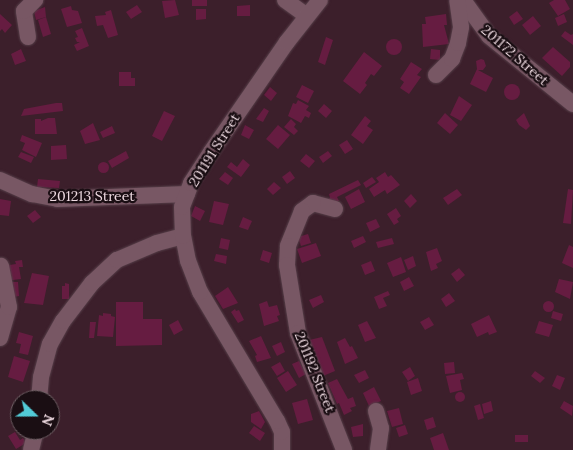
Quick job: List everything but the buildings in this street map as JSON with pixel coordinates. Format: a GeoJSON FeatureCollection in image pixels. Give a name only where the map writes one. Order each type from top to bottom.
{"type":"FeatureCollection","features":[{"type":"Feature","properties":{"kind":"street"},"geometry":{"type":"LineString","coordinates":[[28,37],[24,11],[35,0]]}},
{"type":"Feature","properties":{"kind":"street"},"geometry":{"type":"LineString","coordinates":[[285,0],[307,16]]}},
{"type":"Feature","properties":{"kind":"street","name":"201191 Street"},"geometry":{"type":"LineString","coordinates":[[282,450],[282,432],[277,421],[200,292],[188,261],[183,236],[182,207],[186,194],[211,152],[320,0]]}},
{"type":"Feature","properties":{"kind":"street"},"geometry":{"type":"LineString","coordinates":[[436,74],[452,60],[458,43],[460,27],[457,0]]}},
{"type":"Feature","properties":{"kind":"street","name":"201172 Street"},"geometry":{"type":"LineString","coordinates":[[463,0],[489,36],[573,104]]}},
{"type":"Feature","properties":{"kind":"street","name":"201213 Street"},"geometry":{"type":"LineString","coordinates":[[0,180],[32,194],[57,199],[186,194]]}},
{"type":"Feature","properties":{"kind":"street","name":"201192 Street"},"geometry":{"type":"LineString","coordinates":[[335,209],[313,203],[302,211],[288,246],[287,265],[298,333],[344,450]]}},
{"type":"Feature","properties":{"kind":"street"},"geometry":{"type":"LineString","coordinates":[[40,390],[41,377],[50,344],[73,309],[102,272],[117,260],[157,243],[183,236]]}},
{"type":"Feature","properties":{"kind":"street"},"geometry":{"type":"LineString","coordinates":[[0,338],[9,307],[1,266]]}},
{"type":"Feature","properties":{"kind":"street"},"geometry":{"type":"LineString","coordinates":[[376,411],[381,428],[378,450]]}}]}
